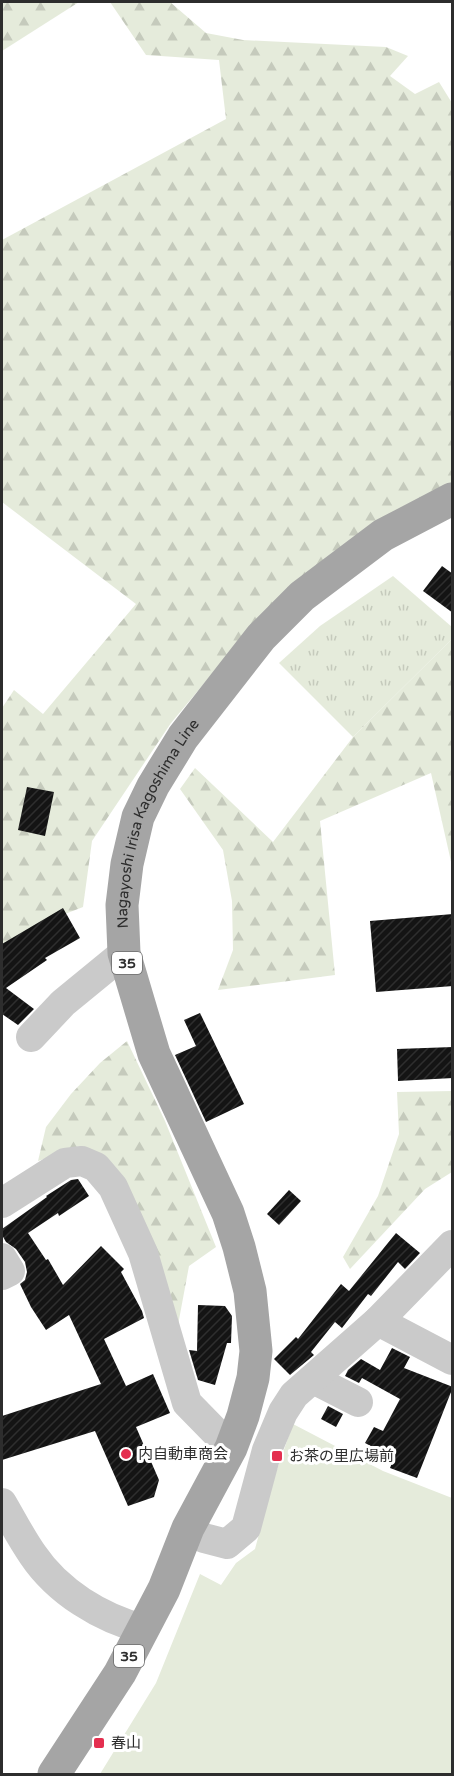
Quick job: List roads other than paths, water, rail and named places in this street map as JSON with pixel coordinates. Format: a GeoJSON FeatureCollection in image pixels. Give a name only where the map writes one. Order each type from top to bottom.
{"type":"FeatureCollection","features":[{"type":"Feature","properties":{"kind":"main road","name":"Nagayoshi Irisa Kagoshima Line"},"geometry":{"type":"LineString","coordinates":[[54,1774],[120,1673],[164,1589],[188,1528],[231,1448],[243,1416],[253,1378],[256,1351],[255,1322],[250,1291],[228,1213],[154,1054],[124,953],[122,905],[126,864],[138,817],[153,786],[183,737],[261,637],[302,596],[383,535],[453,499]]}},
{"type":"Feature","properties":{"kind":"street"},"geometry":{"type":"LineString","coordinates":[[31,1037],[63,1003],[124,953]]}},
{"type":"Feature","properties":{"kind":"street"},"geometry":{"type":"LineString","coordinates":[[2,1203],[65,1163],[82,1161],[96,1167],[113,1186],[143,1253],[187,1403],[231,1448]]}},
{"type":"Feature","properties":{"kind":"street"},"geometry":{"type":"LineString","coordinates":[[188,1528],[204,1538],[227,1544],[246,1528],[267,1450],[294,1395],[378,1321],[453,1245]]}},
{"type":"Feature","properties":{"kind":"street"},"geometry":{"type":"LineString","coordinates":[[2,1257],[10,1271],[2,1275]]}},
{"type":"Feature","properties":{"kind":"street"},"geometry":{"type":"LineString","coordinates":[[378,1321],[453,1360]]}},
{"type":"Feature","properties":{"kind":"street"},"geometry":{"type":"LineString","coordinates":[[313,1378],[358,1402]]}},
{"type":"Feature","properties":{"kind":"street"},"geometry":{"type":"LineString","coordinates":[[2,1503],[33,1556],[53,1580],[90,1608],[143,1629]]}},
{"type":"Feature","properties":{"kind":"place","name":"内自動車商会"},"geometry":{"type":"Point","coordinates":[126,1454]}},
{"type":"Feature","properties":{"kind":"place","name":"お茶の里広場前"},"geometry":{"type":"Point","coordinates":[277,1456]}},
{"type":"Feature","properties":{"kind":"place","name":"春山"},"geometry":{"type":"Point","coordinates":[99,1743]}}]}
